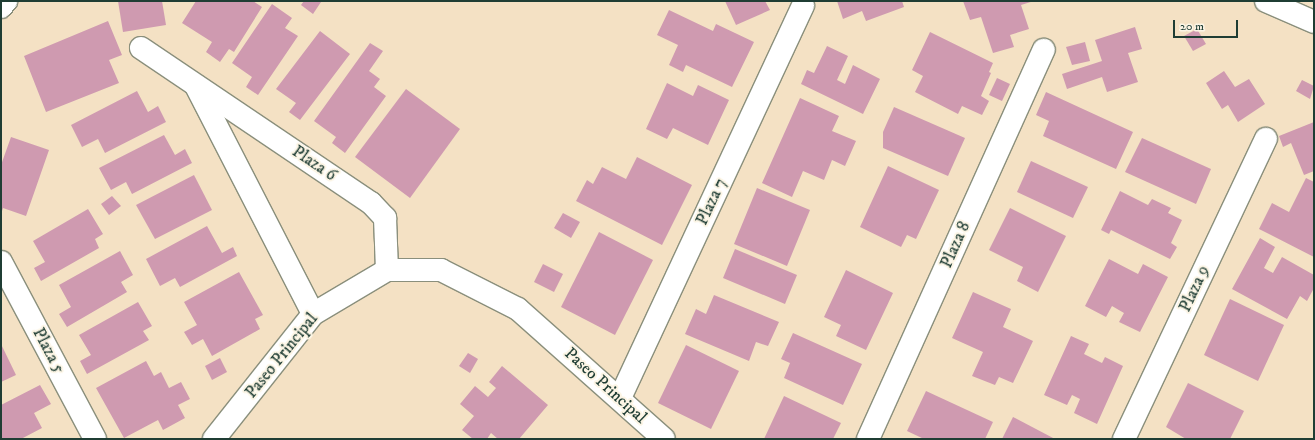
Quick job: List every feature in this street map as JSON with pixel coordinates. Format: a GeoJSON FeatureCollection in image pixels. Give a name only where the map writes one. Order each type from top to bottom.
{"type":"FeatureCollection","features":[{"type":"Feature","properties":{"kind":"street"},"geometry":{"type":"LineString","coordinates":[[1,7],[6,1]]}},
{"type":"Feature","properties":{"kind":"street"},"geometry":{"type":"LineString","coordinates":[[1266,1],[1314,22]]}},
{"type":"Feature","properties":{"kind":"street","name":"Plaza 7"},"geometry":{"type":"LineString","coordinates":[[620,398],[803,6]]}},
{"type":"Feature","properties":{"kind":"street","name":"Plaza 6"},"geometry":{"type":"LineString","coordinates":[[141,48],[371,203],[385,218],[387,270]]}},
{"type":"Feature","properties":{"kind":"street","name":"Plaza 8"},"geometry":{"type":"LineString","coordinates":[[868,439],[1044,50]]}},
{"type":"Feature","properties":{"kind":"street","name":"Plaza 6"},"geometry":{"type":"LineString","coordinates":[[196,84],[313,314]]}},
{"type":"Feature","properties":{"kind":"street","name":"Plaza 9"},"geometry":{"type":"LineString","coordinates":[[1124,439],[1266,139]]}},
{"type":"Feature","properties":{"kind":"street","name":"Plaza 5"},"geometry":{"type":"LineString","coordinates":[[1,262],[95,439]]}},
{"type":"Feature","properties":{"kind":"street","name":"Paseo Principal"},"geometry":{"type":"LineString","coordinates":[[214,439],[313,314],[387,270],[441,270],[518,310],[620,398],[664,439]]}},
{"type":"Feature","properties":{"kind":"building"},"geometry":{"type":"Polygon","coordinates":[[[118,1],[162,1],[166,25],[123,32],[118,1]]]}},
{"type":"Feature","properties":{"kind":"building"},"geometry":{"type":"Polygon","coordinates":[[[196,1],[253,1],[262,7],[234,52],[229,49],[220,62],[206,52],[212,42],[182,23],[196,1]]]}},
{"type":"Feature","properties":{"kind":"building"},"geometry":{"type":"Polygon","coordinates":[[[304,1],[321,2],[313,14],[301,5],[304,1]]]}},
{"type":"Feature","properties":{"kind":"building"},"geometry":{"type":"Polygon","coordinates":[[[725,1],[765,1],[770,10],[736,25],[725,1]]]}},
{"type":"Feature","properties":{"kind":"building"},"geometry":{"type":"Polygon","coordinates":[[[837,1],[902,1],[904,7],[866,21],[862,11],[843,19],[837,1]]]}},
{"type":"Feature","properties":{"kind":"building"},"geometry":{"type":"Polygon","coordinates":[[[963,1],[1034,1],[1021,5],[1029,29],[1010,35],[1014,47],[993,53],[981,17],[970,20],[963,1]]]}},
{"type":"Feature","properties":{"kind":"building"},"geometry":{"type":"Polygon","coordinates":[[[272,4],[292,18],[285,28],[298,36],[258,95],[246,87],[252,77],[232,63],[272,4]]]}},
{"type":"Feature","properties":{"kind":"building"},"geometry":{"type":"Polygon","coordinates":[[[669,10],[713,31],[716,24],[754,42],[732,87],[686,65],[683,72],[669,65],[678,45],[657,35],[669,10]]]}},
{"type":"Feature","properties":{"kind":"building"},"geometry":{"type":"Polygon","coordinates":[[[108,21],[122,55],[109,60],[119,83],[46,112],[24,56],[108,21]]]}},
{"type":"Feature","properties":{"kind":"building"},"geometry":{"type":"Polygon","coordinates":[[[1135,27],[1142,49],[1128,53],[1138,82],[1107,92],[1102,77],[1067,89],[1062,74],[1102,61],[1095,40],[1135,27]]]}},
{"type":"Feature","properties":{"kind":"building"},"geometry":{"type":"Polygon","coordinates":[[[1197,29],[1206,44],[1193,51],[1184,36],[1197,29]]]}},
{"type":"Feature","properties":{"kind":"building"},"geometry":{"type":"Polygon","coordinates":[[[320,31],[350,54],[300,120],[289,112],[296,103],[276,89],[320,31]]]}},
{"type":"Feature","properties":{"kind":"building"},"geometry":{"type":"Polygon","coordinates":[[[930,32],[993,63],[989,72],[991,73],[981,96],[989,101],[982,115],[962,106],[958,114],[915,92],[923,76],[912,70],[930,32]]]}},
{"type":"Feature","properties":{"kind":"building"},"geometry":{"type":"Polygon","coordinates":[[[1085,42],[1090,61],[1072,65],[1066,47],[1085,42]]]}},
{"type":"Feature","properties":{"kind":"building"},"geometry":{"type":"Polygon","coordinates":[[[370,43],[383,51],[369,71],[380,79],[374,87],[386,96],[345,153],[332,143],[336,137],[314,121],[370,43]]]}},
{"type":"Feature","properties":{"kind":"building"},"geometry":{"type":"Polygon","coordinates":[[[827,46],[848,56],[837,80],[845,84],[853,65],[880,79],[863,114],[801,84],[807,70],[814,73],[827,46]]]}},
{"type":"Feature","properties":{"kind":"building"},"geometry":{"type":"Polygon","coordinates":[[[1224,71],[1235,87],[1249,79],[1265,104],[1238,122],[1228,105],[1222,109],[1206,83],[1224,71]]]}},
{"type":"Feature","properties":{"kind":"building"},"geometry":{"type":"Polygon","coordinates":[[[997,78],[1010,84],[1002,101],[989,95],[997,78]]]}},
{"type":"Feature","properties":{"kind":"building"},"geometry":{"type":"Polygon","coordinates":[[[1302,80],[1314,86],[1310,99],[1296,91],[1302,80]]]}},
{"type":"Feature","properties":{"kind":"building"},"geometry":{"type":"Polygon","coordinates":[[[667,83],[693,96],[698,85],[729,100],[708,145],[673,128],[667,139],[646,129],[667,83]]]}},
{"type":"Feature","properties":{"kind":"building"},"geometry":{"type":"Polygon","coordinates":[[[406,89],[460,129],[410,198],[355,157],[406,89]]]}},
{"type":"Feature","properties":{"kind":"building"},"geometry":{"type":"Polygon","coordinates":[[[137,91],[148,112],[158,106],[166,122],[105,153],[98,139],[82,147],[71,125],[137,91]]]}},
{"type":"Feature","properties":{"kind":"building"},"geometry":{"type":"Polygon","coordinates":[[[1046,92],[1133,132],[1116,169],[1043,136],[1049,121],[1036,115],[1046,92]]]}},
{"type":"Feature","properties":{"kind":"building"},"geometry":{"type":"Polygon","coordinates":[[[800,98],[839,116],[832,131],[856,141],[845,166],[832,160],[824,180],[803,171],[792,197],[762,183],[800,98]]]}},
{"type":"Feature","properties":{"kind":"building"},"geometry":{"type":"Polygon","coordinates":[[[894,107],[965,138],[948,176],[883,148],[883,132],[894,107]]]}},
{"type":"Feature","properties":{"kind":"building"},"geometry":{"type":"Polygon","coordinates":[[[1314,122],[1314,171],[1304,175],[1291,143],[1283,147],[1279,136],[1314,122]]]}},
{"type":"Feature","properties":{"kind":"building"},"geometry":{"type":"Polygon","coordinates":[[[164,135],[175,155],[185,149],[192,163],[132,194],[126,182],[111,190],[99,168],[164,135]]]}},
{"type":"Feature","properties":{"kind":"building"},"geometry":{"type":"Polygon","coordinates":[[[11,137],[49,150],[26,216],[3,208],[1,214],[1,165],[11,137]]]}},
{"type":"Feature","properties":{"kind":"building"},"geometry":{"type":"Polygon","coordinates":[[[1142,138],[1211,169],[1196,204],[1125,172],[1142,138]]]}},
{"type":"Feature","properties":{"kind":"building"},"geometry":{"type":"Polygon","coordinates":[[[637,157],[692,185],[662,245],[576,201],[587,180],[593,184],[602,167],[626,179],[637,157]]]}},
{"type":"Feature","properties":{"kind":"building"},"geometry":{"type":"Polygon","coordinates":[[[1031,161],[1088,187],[1073,218],[1017,192],[1031,161]]]}},
{"type":"Feature","properties":{"kind":"building"},"geometry":{"type":"Polygon","coordinates":[[[888,166],[939,190],[916,239],[907,235],[901,247],[860,227],[888,166]]]}},
{"type":"Feature","properties":{"kind":"building"},"geometry":{"type":"Polygon","coordinates":[[[194,175],[212,210],[155,239],[136,205],[194,175]]]}},
{"type":"Feature","properties":{"kind":"building"},"geometry":{"type":"Polygon","coordinates":[[[1306,178],[1314,182],[1314,257],[1259,229],[1272,203],[1289,212],[1306,178]]]}},
{"type":"Feature","properties":{"kind":"building"},"geometry":{"type":"Polygon","coordinates":[[[757,188],[810,210],[787,266],[734,244],[757,188]]]}},
{"type":"Feature","properties":{"kind":"building"},"geometry":{"type":"Polygon","coordinates":[[[1120,191],[1148,205],[1152,199],[1171,208],[1168,213],[1182,220],[1171,243],[1177,247],[1170,259],[1111,230],[1109,234],[1101,230],[1120,191]]]}},
{"type":"Feature","properties":{"kind":"building"},"geometry":{"type":"Polygon","coordinates":[[[112,196],[121,206],[109,215],[101,204],[112,196]]]}},
{"type":"Feature","properties":{"kind":"building"},"geometry":{"type":"Polygon","coordinates":[[[1010,208],[1066,236],[1038,292],[1017,281],[1023,267],[989,250],[1010,208]]]}},
{"type":"Feature","properties":{"kind":"building"},"geometry":{"type":"Polygon","coordinates":[[[88,209],[103,234],[95,239],[99,248],[41,281],[34,268],[45,262],[33,241],[88,209]]]}},
{"type":"Feature","properties":{"kind":"building"},"geometry":{"type":"Polygon","coordinates":[[[563,213],[580,222],[571,238],[554,228],[563,213]]]}},
{"type":"Feature","properties":{"kind":"building"},"geometry":{"type":"Polygon","coordinates":[[[207,226],[222,253],[233,247],[237,256],[180,287],[175,278],[160,286],[146,259],[207,226]]]}},
{"type":"Feature","properties":{"kind":"building"},"geometry":{"type":"Polygon","coordinates":[[[599,232],[653,260],[615,335],[561,307],[599,232]]]}},
{"type":"Feature","properties":{"kind":"building"},"geometry":{"type":"Polygon","coordinates":[[[1260,238],[1275,247],[1264,268],[1273,273],[1282,257],[1314,275],[1314,288],[1307,301],[1300,296],[1287,319],[1232,289],[1260,238]]]}},
{"type":"Feature","properties":{"kind":"building"},"geometry":{"type":"Polygon","coordinates":[[[735,249],[797,275],[785,304],[723,278],[735,249]]]}},
{"type":"Feature","properties":{"kind":"building"},"geometry":{"type":"Polygon","coordinates":[[[120,251],[133,275],[121,282],[127,292],[67,327],[59,314],[71,307],[59,285],[120,251]]]}},
{"type":"Feature","properties":{"kind":"building"},"geometry":{"type":"Polygon","coordinates":[[[1109,259],[1138,274],[1143,264],[1168,277],[1140,332],[1119,322],[1124,313],[1112,306],[1106,317],[1085,306],[1109,259]]]}},
{"type":"Feature","properties":{"kind":"building"},"geometry":{"type":"Polygon","coordinates":[[[543,264],[563,274],[554,292],[534,282],[543,264]]]}},
{"type":"Feature","properties":{"kind":"building"},"geometry":{"type":"Polygon","coordinates":[[[846,270],[893,293],[866,350],[836,336],[841,325],[824,317],[846,270]]]}},
{"type":"Feature","properties":{"kind":"building"},"geometry":{"type":"Polygon","coordinates":[[[239,272],[263,315],[255,319],[260,329],[212,356],[203,339],[192,345],[184,332],[197,325],[184,302],[239,272]]]}},
{"type":"Feature","properties":{"kind":"building"},"geometry":{"type":"Polygon","coordinates":[[[973,292],[1011,309],[1003,327],[1033,341],[1013,383],[999,377],[995,385],[972,376],[983,352],[952,338],[973,292]]]}},
{"type":"Feature","properties":{"kind":"building"},"geometry":{"type":"Polygon","coordinates":[[[714,295],[779,322],[768,346],[756,342],[749,361],[685,334],[696,309],[706,314],[714,295]]]}},
{"type":"Feature","properties":{"kind":"building"},"geometry":{"type":"Polygon","coordinates":[[[1230,299],[1284,325],[1258,381],[1204,355],[1230,299]]]}},
{"type":"Feature","properties":{"kind":"building"},"geometry":{"type":"Polygon","coordinates":[[[138,302],[152,326],[143,331],[149,340],[87,374],[80,361],[91,355],[79,335],[138,302]]]}},
{"type":"Feature","properties":{"kind":"building"},"geometry":{"type":"Polygon","coordinates":[[[793,333],[862,364],[843,405],[784,378],[790,363],[781,359],[793,333]]]}},
{"type":"Feature","properties":{"kind":"building"},"geometry":{"type":"Polygon","coordinates":[[[1071,336],[1089,344],[1084,354],[1102,363],[1105,357],[1123,366],[1097,424],[1074,413],[1080,399],[1072,395],[1067,405],[1044,395],[1071,336]]]}},
{"type":"Feature","properties":{"kind":"building"},"geometry":{"type":"Polygon","coordinates":[[[1,344],[16,375],[1,382],[1,344]]]}},
{"type":"Feature","properties":{"kind":"building"},"geometry":{"type":"Polygon","coordinates":[[[686,345],[739,371],[711,429],[658,403],[686,345]]]}},
{"type":"Feature","properties":{"kind":"building"},"geometry":{"type":"Polygon","coordinates":[[[468,353],[478,359],[470,373],[459,366],[468,353]]]}},
{"type":"Feature","properties":{"kind":"building"},"geometry":{"type":"Polygon","coordinates":[[[220,358],[227,372],[212,380],[205,366],[220,358]]]}},
{"type":"Feature","properties":{"kind":"building"},"geometry":{"type":"Polygon","coordinates":[[[146,361],[154,376],[161,372],[169,388],[181,382],[190,399],[178,405],[185,418],[163,430],[158,420],[124,438],[96,388],[146,361]]]}},
{"type":"Feature","properties":{"kind":"building"},"geometry":{"type":"Polygon","coordinates":[[[502,366],[548,405],[519,439],[498,439],[491,433],[487,439],[473,439],[462,430],[474,416],[460,404],[475,386],[488,397],[496,388],[489,382],[502,366]]]}},
{"type":"Feature","properties":{"kind":"building"},"geometry":{"type":"Polygon","coordinates":[[[1188,383],[1244,411],[1230,439],[1186,439],[1166,427],[1188,383]]]}},
{"type":"Feature","properties":{"kind":"building"},"geometry":{"type":"Polygon","coordinates":[[[40,385],[51,404],[34,413],[42,428],[21,439],[1,439],[1,405],[40,385]]]}},
{"type":"Feature","properties":{"kind":"building"},"geometry":{"type":"Polygon","coordinates":[[[926,391],[993,422],[985,439],[924,439],[907,431],[926,391]]]}},
{"type":"Feature","properties":{"kind":"building"},"geometry":{"type":"Polygon","coordinates":[[[784,396],[841,423],[833,439],[764,439],[784,396]]]}},
{"type":"Feature","properties":{"kind":"building"},"geometry":{"type":"Polygon","coordinates":[[[1013,417],[1055,439],[1002,439],[1013,417]]]}}]}
